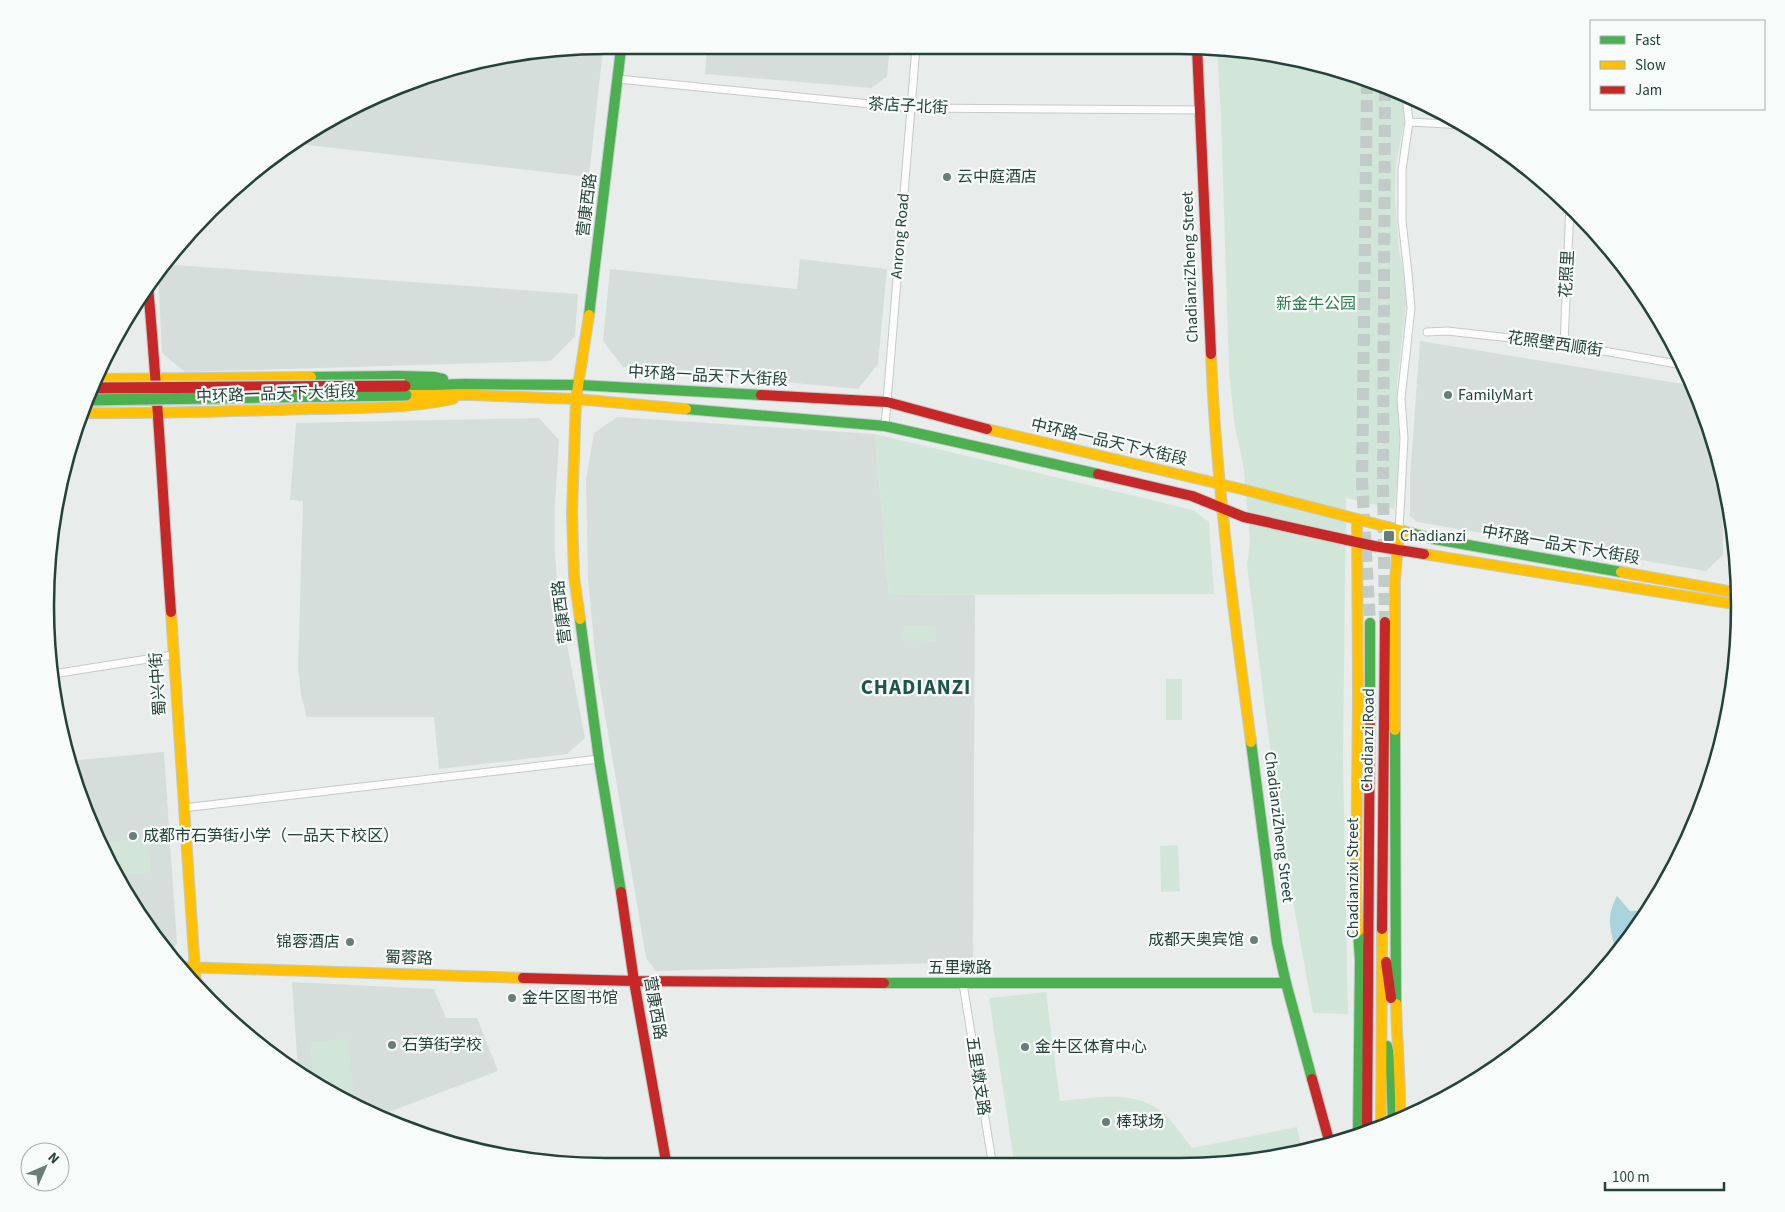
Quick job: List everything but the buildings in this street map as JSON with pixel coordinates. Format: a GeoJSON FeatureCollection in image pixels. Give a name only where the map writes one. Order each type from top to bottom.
{"type":"FeatureCollection","features":[{"type":"Feature","properties":{"kind":"main road","name":"营康西路"},"geometry":{"type":"LineString","coordinates":[[620,54],[593,290],[576,399],[572,512],[574,576],[599,759],[634,981],[665,1158]]}},
{"type":"Feature","properties":{"kind":"main road","name":"ChadianziZheng Street"},"geometry":{"type":"LineString","coordinates":[[1197,55],[1213,410],[1236,630],[1276,934],[1286,983],[1328,1137]]}},
{"type":"Feature","properties":{"kind":"main road","name":"蜀兴中街"},"geometry":{"type":"LineString","coordinates":[[149,296],[157,380],[157,414],[195,974]]}},
{"type":"Feature","properties":{"kind":"main road","name":"中环路一品天下大街段"},"geometry":{"type":"LineString","coordinates":[[103,379],[398,376],[434,377],[464,384]]}},
{"type":"Feature","properties":{"kind":"main road","name":"中环路一品天下大街段"},"geometry":{"type":"LineString","coordinates":[[406,390],[464,384],[579,385],[887,402],[1010,435],[1434,539],[1731,598]]}},
{"type":"Feature","properties":{"kind":"main road"},"geometry":{"type":"LineString","coordinates":[[99,388],[406,390]]}},
{"type":"Feature","properties":{"kind":"main road","name":"中环路一品天下大街段"},"geometry":{"type":"LineString","coordinates":[[406,390],[472,395],[576,399],[885,426],[1192,496],[1244,517],[1397,550],[1731,598]]}},
{"type":"Feature","properties":{"kind":"main road"},"geometry":{"type":"LineString","coordinates":[[94,400],[165,400],[406,390]]}},
{"type":"Feature","properties":{"kind":"main road","name":"中环路一品天下大街段"},"geometry":{"type":"LineString","coordinates":[[89,413],[157,414],[396,407],[438,403],[472,395]]}},
{"type":"Feature","properties":{"kind":"main road"},"geometry":{"type":"LineString","coordinates":[[1357,519],[1356,888],[1360,960],[1358,1129]]}},
{"type":"Feature","properties":{"kind":"main road"},"geometry":{"type":"LineString","coordinates":[[1397,1046],[1395,580],[1399,530]]}},
{"type":"Feature","properties":{"kind":"main road","name":"Chadianzi Road"},"geometry":{"type":"LineString","coordinates":[[1381,1120],[1386,622]]}},
{"type":"Feature","properties":{"kind":"main road","name":"Chadianzixi Street"},"geometry":{"type":"LineString","coordinates":[[1367,1125],[1370,623]]}},
{"type":"Feature","properties":{"kind":"main road"},"geometry":{"type":"LineString","coordinates":[[1382,925],[1397,1046],[1400,1111]]}},
{"type":"Feature","properties":{"kind":"main road","name":"蜀蓉路"},"geometry":{"type":"LineString","coordinates":[[189,968],[634,981]]}},
{"type":"Feature","properties":{"kind":"main road","name":"五里墩路"},"geometry":{"type":"LineString","coordinates":[[634,981],[963,984],[1286,983]]}},
{"type":"Feature","properties":{"kind":"main road"},"geometry":{"type":"LineString","coordinates":[[1382,1022],[1391,1067],[1393,1115]]}},
{"type":"Feature","properties":{"kind":"street","name":"Anrong Road"},"geometry":{"type":"LineString","coordinates":[[885,426],[915,54]]}},
{"type":"Feature","properties":{"kind":"street","name":"茶店子北街"},"geometry":{"type":"LineString","coordinates":[[618,79],[911,108],[1200,110]]}},
{"type":"Feature","properties":{"kind":"street"},"geometry":{"type":"LineString","coordinates":[[1399,530],[1404,438],[1402,392],[1410,308],[1402,221],[1402,170],[1409,122],[1407,104]]}},
{"type":"Feature","properties":{"kind":"street"},"geometry":{"type":"LineString","coordinates":[[1409,122],[1448,124]]}},
{"type":"Feature","properties":{"kind":"street","name":"花照里"},"geometry":{"type":"LineString","coordinates":[[1564,344],[1570,217]]}},
{"type":"Feature","properties":{"kind":"street","name":"花照壁西顺街"},"geometry":{"type":"LineString","coordinates":[[1427,332],[1447,331],[1564,344],[1675,364]]}},
{"type":"Feature","properties":{"kind":"street"},"geometry":{"type":"LineString","coordinates":[[58,673],[173,655]]}},
{"type":"Feature","properties":{"kind":"street"},"geometry":{"type":"LineString","coordinates":[[183,808],[599,759]]}},
{"type":"Feature","properties":{"kind":"street","name":"五里墩支路"},"geometry":{"type":"LineString","coordinates":[[963,984],[992,1158]]}},
{"type":"Feature","properties":{"kind":"shaded area"},"geometry":{"type":"Polygon","coordinates":[[[602,54],[589,177],[303,144],[362,111],[428,83],[498,64],[534,58],[602,54]]]}},
{"type":"Feature","properties":{"kind":"shaded area"},"geometry":{"type":"Polygon","coordinates":[[[707,54],[889,54],[887,77],[871,88],[705,74],[707,54]]]}},
{"type":"Feature","properties":{"kind":"shaded area"},"geometry":{"type":"Polygon","coordinates":[[[800,259],[887,269],[878,364],[858,389],[623,367],[603,341],[610,269],[797,289],[800,259]]]}},
{"type":"Feature","properties":{"kind":"shaded area"},"geometry":{"type":"Polygon","coordinates":[[[172,265],[578,294],[575,336],[551,361],[185,372],[162,353],[159,283],[172,265]]]}},
{"type":"Feature","properties":{"kind":"shaded area"},"geometry":{"type":"Polygon","coordinates":[[[1420,341],[1684,384],[1702,428],[1721,498],[1723,555],[1706,571],[1417,522],[1410,516],[1410,476],[1420,341]]]}},
{"type":"Feature","properties":{"kind":"shaded area"},"geometry":{"type":"Polygon","coordinates":[[[617,417],[875,434],[889,595],[975,595],[973,962],[656,971],[646,958],[596,662],[588,579],[586,479],[594,433],[617,417]]]}},
{"type":"Feature","properties":{"kind":"shaded area"},"geometry":{"type":"Polygon","coordinates":[[[539,418],[559,440],[555,504],[555,552],[558,597],[585,738],[567,754],[439,769],[434,717],[307,717],[301,695],[298,668],[303,501],[290,500],[296,423],[539,418]]]}},
{"type":"Feature","properties":{"kind":"shaded area","name":"成都市石笋街小学（一品天下校区）"},"geometry":{"type":"Polygon","coordinates":[[[164,752],[177,944],[173,948],[147,913],[111,850],[83,784],[76,760],[164,752]]]}},
{"type":"Feature","properties":{"kind":"shaded area","name":"石笋街学校"},"geometry":{"type":"Polygon","coordinates":[[[292,982],[434,989],[446,1018],[477,1018],[498,1071],[387,1113],[330,1084],[297,1064],[292,982]]]}},
{"type":"Feature","properties":{"kind":"green space","name":"新金牛公园"},"geometry":{"type":"Polygon","coordinates":[[[1217,55],[1287,64],[1357,83],[1403,102],[1404,123],[1396,164],[1395,198],[1406,304],[1397,384],[1400,459],[1394,509],[1346,498],[1343,759],[1348,1014],[1313,1013],[1280,829],[1247,565],[1250,541],[1244,470],[1235,427],[1229,373],[1217,55]]]}},
{"type":"Feature","properties":{"kind":"green space"},"geometry":{"type":"Polygon","coordinates":[[[875,434],[1193,510],[1209,522],[1214,594],[889,595],[875,434]]]}},
{"type":"Feature","properties":{"kind":"green space"},"geometry":{"type":"Polygon","coordinates":[[[903,625],[936,626],[936,641],[902,640],[903,625]]]}},
{"type":"Feature","properties":{"kind":"green space"},"geometry":{"type":"Polygon","coordinates":[[[1166,679],[1182,679],[1182,720],[1166,720],[1166,679]]]}},
{"type":"Feature","properties":{"kind":"green space"},"geometry":{"type":"Polygon","coordinates":[[[149,839],[151,872],[124,874],[107,842],[149,839]]]}},
{"type":"Feature","properties":{"kind":"green space"},"geometry":{"type":"Polygon","coordinates":[[[1178,845],[1180,891],[1161,892],[1160,846],[1178,845]]]}},
{"type":"Feature","properties":{"kind":"green space","name":"金牛区体育中心"},"geometry":{"type":"Polygon","coordinates":[[[1046,992],[1060,1101],[1115,1097],[1142,1101],[1165,1115],[1176,1126],[1192,1148],[1297,1127],[1301,1145],[1251,1154],[1215,1157],[1014,1158],[989,998],[1046,992]]]}},
{"type":"Feature","properties":{"kind":"green space"},"geometry":{"type":"Polygon","coordinates":[[[349,1039],[353,1093],[347,1093],[312,1073],[310,1042],[349,1039]]]}},
{"type":"Feature","properties":{"kind":"water"},"geometry":{"type":"Polygon","coordinates":[[[1617,896],[1630,911],[1640,911],[1614,945],[1610,924],[1613,904],[1617,896]]]}},
{"type":"Feature","properties":{"kind":"tunnel"},"geometry":{"type":"LineString","coordinates":[[1367,87],[1362,482],[1370,623]]}},
{"type":"Feature","properties":{"kind":"tunnel"},"geometry":{"type":"LineString","coordinates":[[1385,94],[1383,487],[1385,622]]}},
{"type":"Feature","properties":{"kind":"traffic: fast"},"geometry":{"type":"LineString","coordinates":[[589,315],[620,54]]}},
{"type":"Feature","properties":{"kind":"traffic: fast"},"geometry":{"type":"LineString","coordinates":[[311,377],[398,376],[443,379]]}},
{"type":"Feature","properties":{"kind":"traffic: fast"},"geometry":{"type":"LineString","coordinates":[[405,386],[464,384],[579,385],[761,395]]}},
{"type":"Feature","properties":{"kind":"traffic: fast"},"geometry":{"type":"LineString","coordinates":[[94,400],[406,395]]}},
{"type":"Feature","properties":{"kind":"traffic: fast"},"geometry":{"type":"LineString","coordinates":[[686,409],[885,426],[1098,474]]}},
{"type":"Feature","properties":{"kind":"traffic: fast"},"geometry":{"type":"LineString","coordinates":[[1411,533],[1434,539],[1621,572]]}},
{"type":"Feature","properties":{"kind":"traffic: fast"},"geometry":{"type":"LineString","coordinates":[[580,619],[599,759],[621,892]]}},
{"type":"Feature","properties":{"kind":"traffic: fast"},"geometry":{"type":"LineString","coordinates":[[1370,623],[1370,695]]}},
{"type":"Feature","properties":{"kind":"traffic: fast"},"geometry":{"type":"LineString","coordinates":[[1395,730],[1396,1004]]}},
{"type":"Feature","properties":{"kind":"traffic: fast"},"geometry":{"type":"LineString","coordinates":[[1251,742],[1277,943],[1312,1079]]}},
{"type":"Feature","properties":{"kind":"traffic: fast"},"geometry":{"type":"LineString","coordinates":[[1358,931],[1360,960],[1358,1129]]}},
{"type":"Feature","properties":{"kind":"traffic: fast"},"geometry":{"type":"LineString","coordinates":[[884,983],[1286,983]]}},
{"type":"Feature","properties":{"kind":"traffic: fast"},"geometry":{"type":"LineString","coordinates":[[1387,1046],[1391,1067],[1393,1115]]}},
{"type":"Feature","properties":{"kind":"traffic: slow"},"geometry":{"type":"LineString","coordinates":[[580,619],[574,576],[572,512],[576,399],[589,315]]}},
{"type":"Feature","properties":{"kind":"traffic: slow"},"geometry":{"type":"LineString","coordinates":[[1211,354],[1221,500],[1251,742]]}},
{"type":"Feature","properties":{"kind":"traffic: slow"},"geometry":{"type":"LineString","coordinates":[[103,379],[311,377]]}},
{"type":"Feature","properties":{"kind":"traffic: slow"},"geometry":{"type":"LineString","coordinates":[[406,395],[472,395],[576,399],[686,409]]}},
{"type":"Feature","properties":{"kind":"traffic: slow"},"geometry":{"type":"LineString","coordinates":[[89,413],[366,408],[418,405],[453,399]]}},
{"type":"Feature","properties":{"kind":"traffic: slow"},"geometry":{"type":"LineString","coordinates":[[987,429],[1241,489],[1411,533]]}},
{"type":"Feature","properties":{"kind":"traffic: slow"},"geometry":{"type":"LineString","coordinates":[[1357,519],[1356,888],[1358,931]]}},
{"type":"Feature","properties":{"kind":"traffic: slow"},"geometry":{"type":"LineString","coordinates":[[1395,730],[1395,580],[1399,530]]}},
{"type":"Feature","properties":{"kind":"traffic: slow"},"geometry":{"type":"LineString","coordinates":[[1424,554],[1731,604]]}},
{"type":"Feature","properties":{"kind":"traffic: slow"},"geometry":{"type":"LineString","coordinates":[[1621,572],[1731,592]]}},
{"type":"Feature","properties":{"kind":"traffic: slow"},"geometry":{"type":"LineString","coordinates":[[171,612],[195,974]]}},
{"type":"Feature","properties":{"kind":"traffic: slow"},"geometry":{"type":"LineString","coordinates":[[1381,1120],[1382,929]]}},
{"type":"Feature","properties":{"kind":"traffic: slow"},"geometry":{"type":"LineString","coordinates":[[189,967],[523,978]]}},
{"type":"Feature","properties":{"kind":"traffic: slow"},"geometry":{"type":"LineString","coordinates":[[1396,1004],[1400,1112]]}},
{"type":"Feature","properties":{"kind":"traffic: jam"},"geometry":{"type":"LineString","coordinates":[[1197,55],[1211,354]]}},
{"type":"Feature","properties":{"kind":"traffic: jam"},"geometry":{"type":"LineString","coordinates":[[149,296],[171,612]]}},
{"type":"Feature","properties":{"kind":"traffic: jam"},"geometry":{"type":"LineString","coordinates":[[99,388],[405,386]]}},
{"type":"Feature","properties":{"kind":"traffic: jam"},"geometry":{"type":"LineString","coordinates":[[761,395],[887,402],[987,429]]}},
{"type":"Feature","properties":{"kind":"traffic: jam"},"geometry":{"type":"LineString","coordinates":[[1098,474],[1192,496],[1244,517],[1374,546],[1424,554]]}},
{"type":"Feature","properties":{"kind":"traffic: jam"},"geometry":{"type":"LineString","coordinates":[[1382,929],[1385,622]]}},
{"type":"Feature","properties":{"kind":"traffic: jam"},"geometry":{"type":"LineString","coordinates":[[1367,1125],[1370,695]]}},
{"type":"Feature","properties":{"kind":"traffic: jam"},"geometry":{"type":"LineString","coordinates":[[621,892],[634,981],[665,1158]]}},
{"type":"Feature","properties":{"kind":"traffic: jam"},"geometry":{"type":"LineString","coordinates":[[1386,962],[1391,998]]}},
{"type":"Feature","properties":{"kind":"traffic: jam"},"geometry":{"type":"LineString","coordinates":[[523,978],[884,983]]}},
{"type":"Feature","properties":{"kind":"traffic: jam"},"geometry":{"type":"LineString","coordinates":[[1312,1079],[1328,1137]]}},
{"type":"Feature","properties":{"kind":"place","name":"云中庭酒店"},"geometry":{"type":"Point","coordinates":[947,177]}},
{"type":"Feature","properties":{"kind":"place","name":"FamilyMart"},"geometry":{"type":"Point","coordinates":[1448,395]}},
{"type":"Feature","properties":{"kind":"place","name":"Chadianzi"},"geometry":{"type":"Point","coordinates":[1389,536]}},
{"type":"Feature","properties":{"kind":"place","name":"成都市石笋街小学（一品天下校区）"},"geometry":{"type":"Point","coordinates":[133,836]}},
{"type":"Feature","properties":{"kind":"place","name":"成都天奥宾馆"},"geometry":{"type":"Point","coordinates":[1254,940]}},
{"type":"Feature","properties":{"kind":"place","name":"锦蓉酒店"},"geometry":{"type":"Point","coordinates":[350,942]}},
{"type":"Feature","properties":{"kind":"place","name":"金牛区图书馆"},"geometry":{"type":"Point","coordinates":[512,998]}},
{"type":"Feature","properties":{"kind":"place","name":"石笋街学校"},"geometry":{"type":"Point","coordinates":[392,1045]}},
{"type":"Feature","properties":{"kind":"place","name":"金牛区体育中心"},"geometry":{"type":"Point","coordinates":[1025,1047]}},
{"type":"Feature","properties":{"kind":"place","name":"棒球场"},"geometry":{"type":"Point","coordinates":[1106,1122]}},
{"type":"Feature","properties":{"kind":"district","name":"CHADIANZI"},"geometry":{"type":"Point","coordinates":[916,687]}}]}
